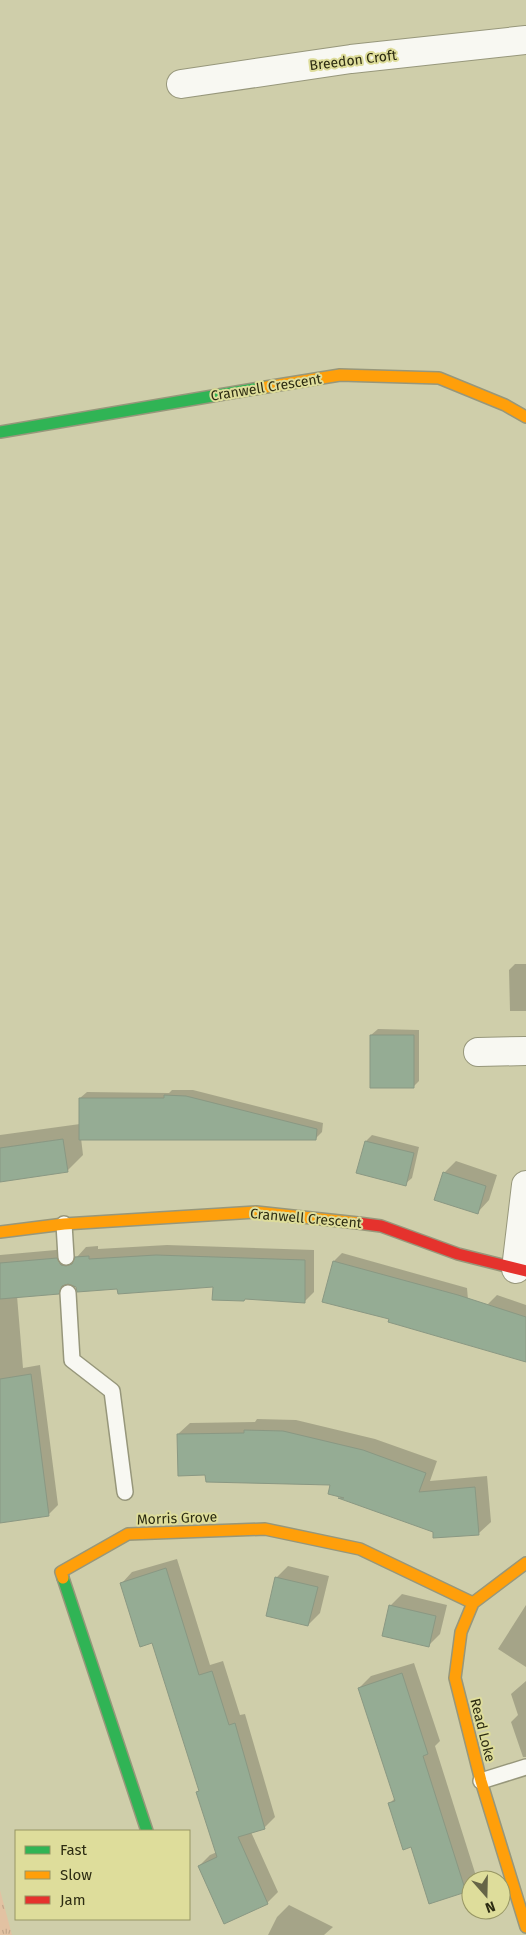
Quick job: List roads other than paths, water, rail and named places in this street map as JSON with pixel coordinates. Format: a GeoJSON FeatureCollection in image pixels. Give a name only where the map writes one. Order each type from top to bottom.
{"type":"FeatureCollection","features":[{"type":"Feature","properties":{"kind":"street","name":"Breedon Croft"},"geometry":{"type":"LineString","coordinates":[[181,84],[351,59],[526,40]]}},
{"type":"Feature","properties":{"kind":"street","name":"Cranwell Crescent"},"geometry":{"type":"LineString","coordinates":[[0,432],[340,375],[439,378],[505,405],[526,417]]}},
{"type":"Feature","properties":{"kind":"street"},"geometry":{"type":"LineString","coordinates":[[478,1052],[526,1051]]}},
{"type":"Feature","properties":{"kind":"street","name":"Cranwell Crescent"},"geometry":{"type":"LineString","coordinates":[[0,1232],[64,1224],[256,1212],[380,1226],[458,1254],[521,1270],[526,1185]]}},
{"type":"Feature","properties":{"kind":"street","name":"Morris Grove"},"geometry":{"type":"LineString","coordinates":[[147,1830],[61,1572],[128,1534],[265,1529],[360,1549],[473,1603]]}},
{"type":"Feature","properties":{"kind":"street"},"geometry":{"type":"LineString","coordinates":[[473,1603],[526,1563]]}},
{"type":"Feature","properties":{"kind":"street","name":"Read Loke"},"geometry":{"type":"LineString","coordinates":[[473,1603],[462,1632],[454,1678],[481,1781],[526,1926]]}},
{"type":"Feature","properties":{"kind":"lane"},"geometry":{"type":"LineString","coordinates":[[64,1224],[66,1257]]}},
{"type":"Feature","properties":{"kind":"lane"},"geometry":{"type":"LineString","coordinates":[[68,1293],[72,1360],[112,1391],[125,1492]]}},
{"type":"Feature","properties":{"kind":"lane"},"geometry":{"type":"LineString","coordinates":[[481,1781],[526,1767]]}}]}
